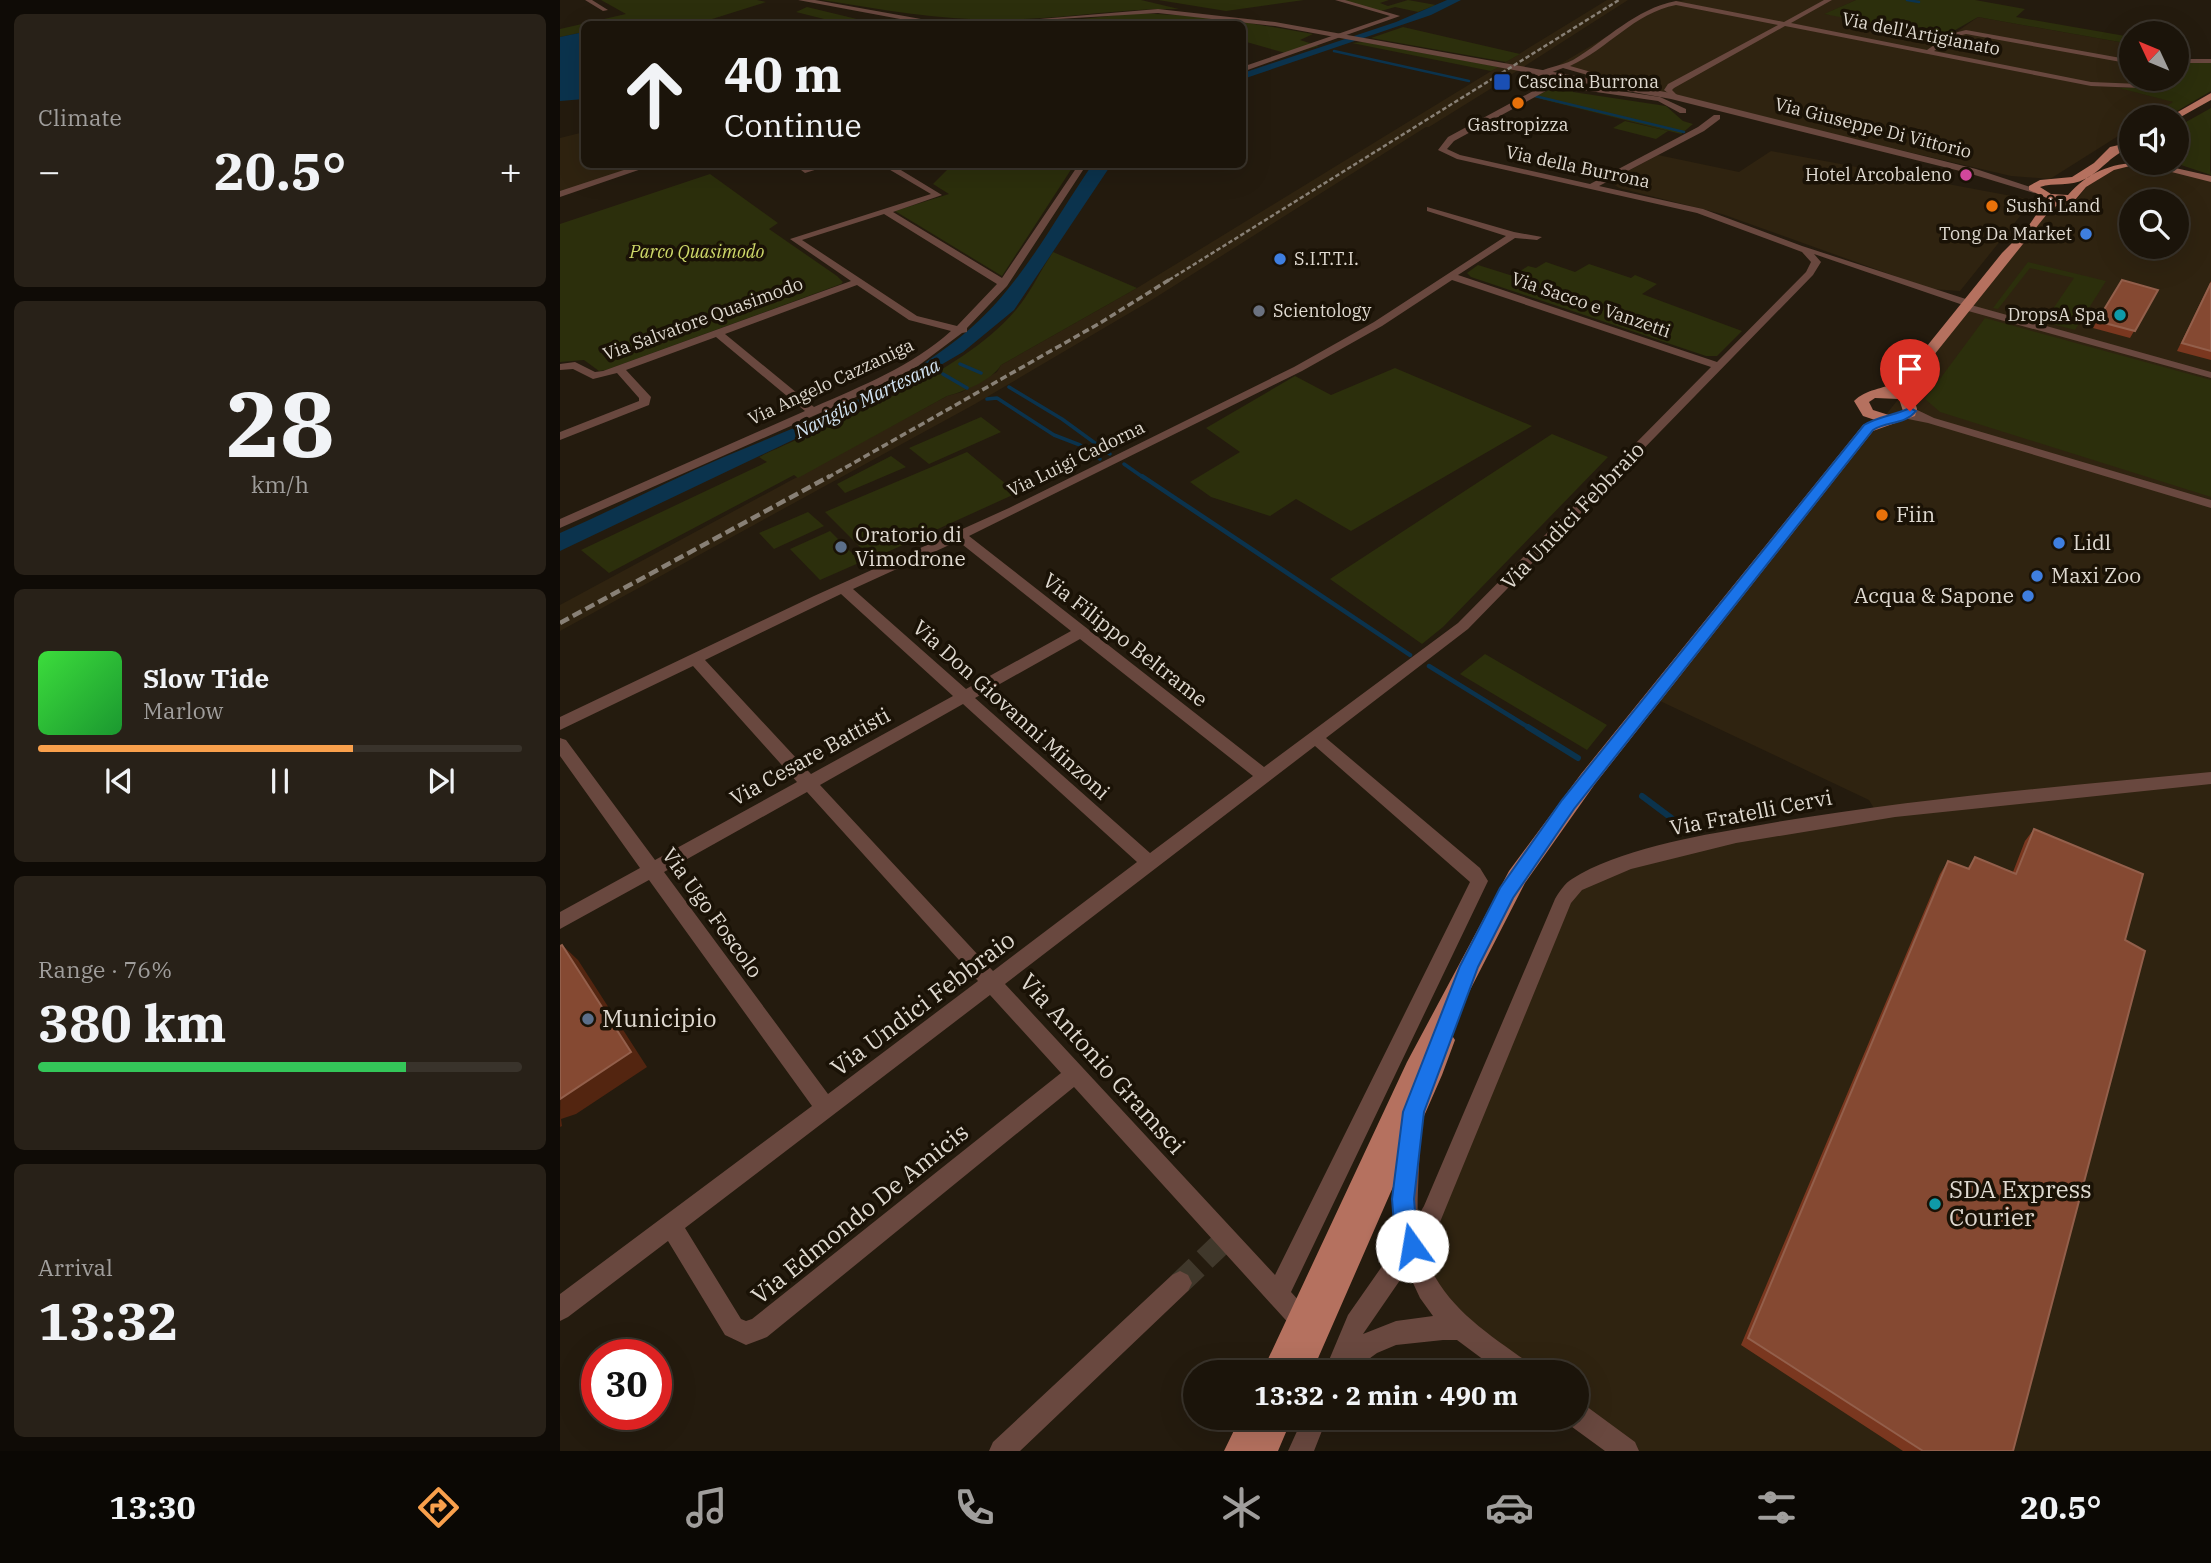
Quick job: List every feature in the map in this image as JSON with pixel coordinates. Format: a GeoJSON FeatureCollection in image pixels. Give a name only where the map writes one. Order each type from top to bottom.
{"type":"FeatureCollection","features":[{"type":"Feature","properties":{"kind":"main road"},"geometry":{"type":"LineString","coordinates":[[2189,108],[2211,96]]}},
{"type":"Feature","properties":{"kind":"main road"},"geometry":{"type":"LineString","coordinates":[[2189,117],[2211,105]]}},
{"type":"Feature","properties":{"kind":"main road"},"geometry":{"type":"LineString","coordinates":[[2038,189],[2082,177],[2112,153],[2113,149],[2119,148]]}},
{"type":"Feature","properties":{"kind":"main road"},"geometry":{"type":"LineString","coordinates":[[2112,153],[2119,156]]}},
{"type":"Feature","properties":{"kind":"main road"},"geometry":{"type":"LineString","coordinates":[[1868,420],[1861,399],[1868,395],[1884,394],[1903,385],[2047,207],[2073,197],[2076,191],[2111,168],[2119,166]]}},
{"type":"Feature","properties":{"kind":"main road"},"geometry":{"type":"LineString","coordinates":[[2189,171],[2211,179]]}},
{"type":"Feature","properties":{"kind":"main road"},"geometry":{"type":"LineString","coordinates":[[2189,174],[2211,179]]}},
{"type":"Feature","properties":{"kind":"main road"},"geometry":{"type":"LineString","coordinates":[[2054,183],[2076,191]]}},
{"type":"Feature","properties":{"kind":"main road"},"geometry":{"type":"LineString","coordinates":[[2038,189],[2062,199]]}},
{"type":"Feature","properties":{"kind":"main road"},"geometry":{"type":"LineString","coordinates":[[2006,255],[2036,204],[2038,189]]}},
{"type":"Feature","properties":{"kind":"main road"},"geometry":{"type":"LineString","coordinates":[[1903,385],[1907,409]]}},
{"type":"Feature","properties":{"kind":"main road"},"geometry":{"type":"LineString","coordinates":[[1884,394],[1907,409]]}},
{"type":"Feature","properties":{"kind":"main road"},"geometry":{"type":"LineString","coordinates":[[1283,1360],[1416,1070],[1507,893],[1552,826],[1868,420],[1888,419],[1907,409]]}},
{"type":"Feature","properties":{"kind":"main road"},"geometry":{"type":"LineString","coordinates":[[1302,1360],[1414,1112],[1469,966]]}},
{"type":"Feature","properties":{"kind":"main road"},"geometry":{"type":"LineString","coordinates":[[1240,1451],[1250,1430]]}},
{"type":"Feature","properties":{"kind":"main road"},"geometry":{"type":"LineString","coordinates":[[1262,1451],[1272,1430]]}},
{"type":"Feature","properties":{"kind":"street"},"geometry":{"type":"LineString","coordinates":[[589,0],[605,10]]}},
{"type":"Feature","properties":{"kind":"street"},"geometry":{"type":"LineString","coordinates":[[802,0],[926,21]]}},
{"type":"Feature","properties":{"kind":"street"},"geometry":{"type":"LineString","coordinates":[[1338,0],[1397,16]]}},
{"type":"Feature","properties":{"kind":"street"},"geometry":{"type":"LineString","coordinates":[[1696,132],[1701,125],[1668,90],[1671,86],[1829,0]]}},
{"type":"Feature","properties":{"kind":"street"},"geometry":{"type":"LineString","coordinates":[[1822,5],[1837,3]]}},
{"type":"Feature","properties":{"kind":"street","name":"Via dell'Artigianato"},"geometry":{"type":"LineString","coordinates":[[1554,83],[1539,80],[1536,76],[1547,69],[1562,66],[1670,4],[1789,24],[2093,84],[2119,85]]}},
{"type":"Feature","properties":{"kind":"street"},"geometry":{"type":"LineString","coordinates":[[1043,21],[1134,12],[1178,12],[1236,21]]}},
{"type":"Feature","properties":{"kind":"street"},"geometry":{"type":"LineString","coordinates":[[1246,68],[1326,35],[1409,12]]}},
{"type":"Feature","properties":{"kind":"street"},"geometry":{"type":"LineString","coordinates":[[923,20],[946,21]]}},
{"type":"Feature","properties":{"kind":"street"},"geometry":{"type":"LineString","coordinates":[[1246,23],[1374,42],[1654,93],[1683,106]]}},
{"type":"Feature","properties":{"kind":"street"},"geometry":{"type":"LineString","coordinates":[[1928,52],[1952,35],[1967,32],[2119,60]]}},
{"type":"Feature","properties":{"kind":"street"},"geometry":{"type":"LineString","coordinates":[[2189,61],[2211,61]]}},
{"type":"Feature","properties":{"kind":"street"},"geometry":{"type":"LineString","coordinates":[[1562,66],[1673,95]]}},
{"type":"Feature","properties":{"kind":"street"},"geometry":{"type":"LineString","coordinates":[[1554,83],[1660,99],[1683,106]]}},
{"type":"Feature","properties":{"kind":"street","name":"Via della Burrona"},"geometry":{"type":"LineString","coordinates":[[1554,83],[1498,111],[1448,141],[1442,150],[1453,156],[1704,212],[1967,305],[2211,375]]}},
{"type":"Feature","properties":{"kind":"street","name":"Via Giuseppe Di Vittorio"},"geometry":{"type":"LineString","coordinates":[[1683,106],[1702,105],[1718,114],[1752,117],[2038,189]]}},
{"type":"Feature","properties":{"kind":"street"},"geometry":{"type":"LineString","coordinates":[[1695,117],[1718,114]]}},
{"type":"Feature","properties":{"kind":"street"},"geometry":{"type":"LineString","coordinates":[[1592,186],[1696,132],[1718,114]]}},
{"type":"Feature","properties":{"kind":"street"},"geometry":{"type":"LineString","coordinates":[[560,194],[640,168]]}},
{"type":"Feature","properties":{"kind":"street"},"geometry":{"type":"LineString","coordinates":[[805,170],[813,168]]}},
{"type":"Feature","properties":{"kind":"street"},"geometry":{"type":"LineString","coordinates":[[891,168],[938,195],[795,239],[916,320],[963,330]]}},
{"type":"Feature","properties":{"kind":"street","name":"Via Angelo Cazzaniga"},"geometry":{"type":"LineString","coordinates":[[565,522],[913,366],[963,330],[1004,284],[1080,168]]}},
{"type":"Feature","properties":{"kind":"street"},"geometry":{"type":"LineString","coordinates":[[1430,209],[1513,235],[1537,237]]}},
{"type":"Feature","properties":{"kind":"street"},"geometry":{"type":"LineString","coordinates":[[886,211],[1004,284]]}},
{"type":"Feature","properties":{"kind":"street","name":"Via Luigi Cadorna"},"geometry":{"type":"LineString","coordinates":[[560,724],[694,658],[960,536],[1311,362],[1378,324],[1513,235]]}},
{"type":"Feature","properties":{"kind":"street","name":"Via della Burrona"},"geometry":{"type":"LineString","coordinates":[[1794,244],[1810,253],[1813,268],[1842,261]]}},
{"type":"Feature","properties":{"kind":"street","name":"Via Undici Febbraio"},"geometry":{"type":"LineString","coordinates":[[560,1309],[993,984],[1470,620],[1813,268]]}},
{"type":"Feature","properties":{"kind":"street","name":"Via Sacco e Vanzetti"},"geometry":{"type":"LineString","coordinates":[[1451,276],[1719,366]]}},
{"type":"Feature","properties":{"kind":"street","name":"Via Salvatore Quasimodo"},"geometry":{"type":"LineString","coordinates":[[560,367],[577,365],[596,376],[859,281]]}},
{"type":"Feature","properties":{"kind":"street"},"geometry":{"type":"LineString","coordinates":[[718,333],[813,412]]}},
{"type":"Feature","properties":{"kind":"street"},"geometry":{"type":"LineString","coordinates":[[560,436],[645,403],[645,397],[619,369]]}},
{"type":"Feature","properties":{"kind":"street"},"geometry":{"type":"LineString","coordinates":[[1907,409],[1930,420],[2211,504]]}},
{"type":"Feature","properties":{"kind":"street","name":"Via Filippo Beltrame"},"geometry":{"type":"LineString","coordinates":[[960,536],[1265,777]]}},
{"type":"Feature","properties":{"kind":"street","name":"Via Don Giovanni Minzoni"},"geometry":{"type":"LineString","coordinates":[[843,588],[1151,864]]}},
{"type":"Feature","properties":{"kind":"street","name":"Via Cesare Battisti"},"geometry":{"type":"LineString","coordinates":[[560,921],[1081,632]]}},
{"type":"Feature","properties":{"kind":"street","name":"Via Antonio Gramsci"},"geometry":{"type":"LineString","coordinates":[[694,658],[1301,1320]]}},
{"type":"Feature","properties":{"kind":"street"},"geometry":{"type":"LineString","coordinates":[[1278,1295],[1479,881],[1474,873],[1316,738]]}},
{"type":"Feature","properties":{"kind":"street","name":"Via Ugo Foscolo"},"geometry":{"type":"LineString","coordinates":[[560,744],[827,1109]]}},
{"type":"Feature","properties":{"kind":"street","name":"Via Fratelli Cervi"},"geometry":{"type":"LineString","coordinates":[[1339,1360],[1356,1323],[1432,1214],[1564,899],[1576,886],[1641,861],[1707,841],[1883,811],[2211,778]]}},
{"type":"Feature","properties":{"kind":"street","name":"Via Edmondo De Amicis"},"geometry":{"type":"LineString","coordinates":[[671,1226],[733,1327],[746,1333],[759,1329],[1076,1073]]}},
{"type":"Feature","properties":{"kind":"street"},"geometry":{"type":"LineString","coordinates":[[1414,1112],[1403,1199],[1405,1223],[1412,1246],[1432,1296],[1461,1328],[1504,1360]]}},
{"type":"Feature","properties":{"kind":"street"},"geometry":{"type":"LineString","coordinates":[[1002,1451],[1180,1283]]}},
{"type":"Feature","properties":{"kind":"street"},"geometry":{"type":"LineString","coordinates":[[1347,1360],[1386,1335],[1407,1328],[1461,1328]]}},
{"type":"Feature","properties":{"kind":"street"},"geometry":{"type":"LineString","coordinates":[[1589,1424],[1626,1451]]}},
{"type":"Feature","properties":{"kind":"street"},"geometry":{"type":"LineString","coordinates":[[1301,1451],[1310,1430]]}},
{"type":"Feature","properties":{"kind":"shaded area"},"geometry":{"type":"Polygon","coordinates":[[[1607,0],[1628,0],[1506,78],[1512,79],[1501,87],[1495,86],[1426,127],[1150,301],[975,404],[560,631],[560,605],[947,396],[962,392],[997,372],[1001,365],[1137,288],[1607,0]]]}},
{"type":"Feature","properties":{"kind":"shaded area"},"geometry":{"type":"Polygon","coordinates":[[[1685,0],[1856,0],[1825,14],[1951,32],[1958,31],[1978,17],[2119,42],[2119,91],[2133,91],[2175,102],[2170,105],[2119,105],[2119,136],[2050,179],[2011,176],[1603,80],[1557,66],[1660,5],[1685,0]]]}},
{"type":"Feature","properties":{"kind":"shaded area"},"geometry":{"type":"Polygon","coordinates":[[[581,133],[581,168],[639,168],[560,193],[560,138],[581,133]]]}},
{"type":"Feature","properties":{"kind":"shaded area"},"geometry":{"type":"Polygon","coordinates":[[[1771,151],[2033,200],[1960,291],[1931,289],[1722,214],[1619,188],[1609,181],[1658,155],[1739,172],[1771,151]]]}},
{"type":"Feature","properties":{"kind":"shaded area"},"geometry":{"type":"Polygon","coordinates":[[[2119,168],[2119,175],[2188,175],[2211,180],[2211,1451],[1638,1451],[1589,1415],[1589,1360],[1517,1360],[1436,1290],[1429,1243],[1567,900],[1588,882],[1686,850],[1878,815],[1869,800],[1658,700],[2051,208],[2056,204],[2077,199],[2086,187],[2119,168]]]}},
{"type":"Feature","properties":{"kind":"green space"},"geometry":{"type":"Polygon","coordinates":[[[601,0],[766,2],[709,20],[714,21],[595,21],[626,14],[601,0]]]}},
{"type":"Feature","properties":{"kind":"green space"},"geometry":{"type":"Polygon","coordinates":[[[822,0],[1141,0],[1179,9],[998,20],[923,15],[822,0]]]}},
{"type":"Feature","properties":{"kind":"green space"},"geometry":{"type":"Polygon","coordinates":[[[1158,0],[1304,0],[1226,11],[1158,0]]]}},
{"type":"Feature","properties":{"kind":"green space"},"geometry":{"type":"Polygon","coordinates":[[[1340,0],[1389,0],[1380,3],[1388,6],[1408,0],[1436,5],[1418,12],[1395,7],[1381,11],[1340,0]]]}},
{"type":"Feature","properties":{"kind":"green space"},"geometry":{"type":"Polygon","coordinates":[[[1856,0],[1975,0],[2025,9],[2016,17],[2119,35],[2119,42],[1978,17],[1943,37],[1824,14],[1856,0]]]}},
{"type":"Feature","properties":{"kind":"green space"},"geometry":{"type":"Polygon","coordinates":[[[807,7],[865,21],[832,21],[796,12],[807,7]]]}},
{"type":"Feature","properties":{"kind":"green space"},"geometry":{"type":"Polygon","coordinates":[[[1136,13],[1214,17],[1237,21],[1063,21],[1136,13]]]}},
{"type":"Feature","properties":{"kind":"green space"},"geometry":{"type":"Polygon","coordinates":[[[1246,22],[1313,34],[1300,40],[1319,46],[1289,54],[1246,42],[1246,22]]]}},
{"type":"Feature","properties":{"kind":"green space"},"geometry":{"type":"Polygon","coordinates":[[[581,24],[581,33],[560,37],[560,29],[581,24]]]}},
{"type":"Feature","properties":{"kind":"green space"},"geometry":{"type":"Polygon","coordinates":[[[1403,27],[1520,54],[1506,62],[1371,38],[1403,27]]]}},
{"type":"Feature","properties":{"kind":"green space"},"geometry":{"type":"Polygon","coordinates":[[[1363,42],[1499,67],[1491,71],[1352,43],[1363,42]]]}},
{"type":"Feature","properties":{"kind":"green space"},"geometry":{"type":"Polygon","coordinates":[[[2189,62],[2211,62],[2211,91],[2187,105],[2168,105],[2173,102],[2131,91],[2189,91],[2189,62]]]}},
{"type":"Feature","properties":{"kind":"green space"},"geometry":{"type":"Polygon","coordinates":[[[1554,88],[1573,88],[1573,92],[1666,106],[1683,121],[1693,124],[1681,134],[1533,97],[1554,88]]]}},
{"type":"Feature","properties":{"kind":"green space"},"geometry":{"type":"Polygon","coordinates":[[[2211,108],[2211,175],[2189,168],[2189,120],[2211,108]]]}},
{"type":"Feature","properties":{"kind":"green space"},"geometry":{"type":"Polygon","coordinates":[[[1625,121],[1668,131],[1656,139],[1613,128],[1625,121]]]}},
{"type":"Feature","properties":{"kind":"green space"},"geometry":{"type":"Polygon","coordinates":[[[949,168],[1072,168],[1002,276],[895,211],[949,194],[933,184],[949,168]]]}},
{"type":"Feature","properties":{"kind":"green space","name":"Parco Quasimodo"},"geometry":{"type":"Polygon","coordinates":[[[710,174],[778,223],[769,229],[843,282],[606,370],[599,371],[584,360],[560,362],[560,224],[710,174]]]}},
{"type":"Feature","properties":{"kind":"green space"},"geometry":{"type":"Polygon","coordinates":[[[1053,252],[1137,288],[1001,365],[977,385],[947,396],[798,478],[794,475],[609,573],[581,550],[767,462],[759,457],[895,395],[962,356],[991,335],[1015,311],[1053,252]]]}},
{"type":"Feature","properties":{"kind":"green space"},"geometry":{"type":"Polygon","coordinates":[[[1546,262],[1575,272],[1589,264],[1631,278],[1635,275],[1657,284],[1642,294],[1742,331],[1717,356],[1706,356],[1471,277],[1467,273],[1478,265],[1513,276],[1528,266],[1536,268],[1546,262]]]}},
{"type":"Feature","properties":{"kind":"green space"},"geometry":{"type":"Polygon","coordinates":[[[2028,262],[2106,281],[2075,330],[2044,322],[2074,278],[2030,268],[1998,309],[1993,308],[2028,262]]]}},
{"type":"Feature","properties":{"kind":"green space"},"geometry":{"type":"Polygon","coordinates":[[[1985,318],[2211,380],[2211,497],[1940,412],[1925,399],[1985,318]]]}},
{"type":"Feature","properties":{"kind":"green space"},"geometry":{"type":"Polygon","coordinates":[[[1395,368],[1532,426],[1351,531],[1296,499],[1270,516],[1211,497],[1190,482],[1240,452],[1206,428],[1295,376],[1331,395],[1395,368]]]}},
{"type":"Feature","properties":{"kind":"green space"},"geometry":{"type":"Polygon","coordinates":[[[981,417],[1001,432],[929,464],[909,448],[981,417]]]}},
{"type":"Feature","properties":{"kind":"green space"},"geometry":{"type":"Polygon","coordinates":[[[1552,434],[1608,457],[1443,627],[1422,644],[1330,579],[1552,434]]]}},
{"type":"Feature","properties":{"kind":"green space"},"geometry":{"type":"Polygon","coordinates":[[[967,452],[1017,493],[872,559],[825,512],[967,452]]]}},
{"type":"Feature","properties":{"kind":"green space"},"geometry":{"type":"Polygon","coordinates":[[[891,456],[906,467],[845,493],[837,484],[891,456]]]}},
{"type":"Feature","properties":{"kind":"green space"},"geometry":{"type":"Polygon","coordinates":[[[808,512],[824,526],[774,549],[759,533],[808,512]]]}},
{"type":"Feature","properties":{"kind":"green space"},"geometry":{"type":"Polygon","coordinates":[[[830,531],[861,562],[820,580],[790,549],[830,531]]]}},
{"type":"Feature","properties":{"kind":"green space"},"geometry":{"type":"Polygon","coordinates":[[[1485,654],[1607,725],[1587,750],[1460,674],[1485,654]]]}},
{"type":"Feature","properties":{"kind":"water"},"geometry":{"type":"Polygon","coordinates":[[[1447,0],[1461,0],[1431,15],[1246,78],[1246,72],[1396,22],[1447,0]]]}},
{"type":"Feature","properties":{"kind":"water"},"geometry":{"type":"Polygon","coordinates":[[[581,33],[581,99],[560,101],[560,37],[581,33]]]}},
{"type":"Feature","properties":{"kind":"water","name":"Naviglio Martesana"},"geometry":{"type":"Polygon","coordinates":[[[1090,168],[1109,168],[1014,310],[963,352],[898,390],[560,551],[560,533],[703,466],[854,402],[916,368],[945,349],[990,310],[1037,250],[1090,168]]]}},
{"type":"Feature","properties":{"kind":"building"},"geometry":{"type":"Polygon","coordinates":[[[2122,280],[2158,290],[2135,331],[2097,321],[2122,280]]]}},
{"type":"Feature","properties":{"kind":"building"},"geometry":{"type":"Polygon","coordinates":[[[2211,283],[2211,351],[2182,343],[2211,283]]]}},
{"type":"Feature","properties":{"kind":"building","name":"SDA Express Courier"},"geometry":{"type":"Polygon","coordinates":[[[2034,829],[2143,874],[2125,940],[2145,951],[2013,1451],[1923,1451],[1748,1338],[1948,861],[1969,869],[1975,857],[2016,874],[2034,829]]]}},
{"type":"Feature","properties":{"kind":"building","name":"Municipio"},"geometry":{"type":"Polygon","coordinates":[[[562,945],[631,1052],[560,1099],[560,946],[562,945]]]}},
{"type":"Feature","properties":{"kind":"waterway"},"geometry":{"type":"LineString","coordinates":[[1907,0],[1919,2]]}},
{"type":"Feature","properties":{"kind":"waterway"},"geometry":{"type":"LineString","coordinates":[[1334,51],[1469,81]]}},
{"type":"Feature","properties":{"kind":"waterway"},"geometry":{"type":"LineString","coordinates":[[1495,87],[1501,88]]}},
{"type":"Feature","properties":{"kind":"waterway"},"geometry":{"type":"LineString","coordinates":[[1535,96],[1684,132]]}},
{"type":"Feature","properties":{"kind":"waterway"},"geometry":{"type":"LineString","coordinates":[[960,364],[981,373]]}},
{"type":"Feature","properties":{"kind":"waterway","name":"Naviglio Martesana"},"geometry":{"type":"LineString","coordinates":[[943,374],[967,388]]}},
{"type":"Feature","properties":{"kind":"waterway"},"geometry":{"type":"LineString","coordinates":[[1009,387],[1062,419],[1110,454]]}},
{"type":"Feature","properties":{"kind":"waterway"},"geometry":{"type":"LineString","coordinates":[[987,399],[997,398],[1054,435],[1080,445],[1100,459]]}},
{"type":"Feature","properties":{"kind":"waterway"},"geometry":{"type":"LineString","coordinates":[[1124,464],[1144,478]]}},
{"type":"Feature","properties":{"kind":"waterway"},"geometry":{"type":"LineString","coordinates":[[1142,476],[1410,655]]}},
{"type":"Feature","properties":{"kind":"waterway"},"geometry":{"type":"LineString","coordinates":[[1429,666],[1531,729]]}},
{"type":"Feature","properties":{"kind":"waterway"},"geometry":{"type":"LineString","coordinates":[[1528,727],[1578,758]]}},
{"type":"Feature","properties":{"kind":"waterway"},"geometry":{"type":"LineString","coordinates":[[1642,796],[1686,829]]}},
{"type":"Feature","properties":{"kind":"tunnel"},"geometry":{"type":"LineString","coordinates":[[1180,1283],[1224,1241]]}},
{"type":"Feature","properties":{"kind":"railway"},"geometry":{"type":"LineString","coordinates":[[1169,280],[1619,0]]}},
{"type":"Feature","properties":{"kind":"railway"},"geometry":{"type":"LineString","coordinates":[[827,478],[1100,323],[1172,278]]}},
{"type":"Feature","properties":{"kind":"railway"},"geometry":{"type":"LineString","coordinates":[[560,623],[830,476]]}},
{"type":"Feature","properties":{"kind":"place","name":"Cascina Burrona"},"geometry":{"type":"Point","coordinates":[1502,82]}},
{"type":"Feature","properties":{"kind":"place","name":"Gastropizza"},"geometry":{"type":"Point","coordinates":[1518,103]}},
{"type":"Feature","properties":{"kind":"place","name":"Hotel Arcobaleno"},"geometry":{"type":"Point","coordinates":[1966,175]}},
{"type":"Feature","properties":{"kind":"place","name":"Sushi Land"},"geometry":{"type":"Point","coordinates":[1992,206]}},
{"type":"Feature","properties":{"kind":"place","name":"Tong Da Market"},"geometry":{"type":"Point","coordinates":[2086,234]}},
{"type":"Feature","properties":{"kind":"place","name":"S.I.T.T.I."},"geometry":{"type":"Point","coordinates":[1280,259]}},
{"type":"Feature","properties":{"kind":"place","name":"Scientology"},"geometry":{"type":"Point","coordinates":[1259,311]}},
{"type":"Feature","properties":{"kind":"place","name":"DropsA Spa"},"geometry":{"type":"Point","coordinates":[2120,315]}},
{"type":"Feature","properties":{"kind":"place","name":"Fiin"},"geometry":{"type":"Point","coordinates":[1882,515]}},
{"type":"Feature","properties":{"kind":"place","name":"Lidl"},"geometry":{"type":"Point","coordinates":[2059,543]}},
{"type":"Feature","properties":{"kind":"place","name":"Oratorio di Vimodrone"},"geometry":{"type":"Point","coordinates":[841,547]}},
{"type":"Feature","properties":{"kind":"place","name":"Maxi Zoo"},"geometry":{"type":"Point","coordinates":[2037,576]}},
{"type":"Feature","properties":{"kind":"place","name":"Acqua & Sapone"},"geometry":{"type":"Point","coordinates":[2028,596]}},
{"type":"Feature","properties":{"kind":"place","name":"Municipio"},"geometry":{"type":"Point","coordinates":[588,1019]}},
{"type":"Feature","properties":{"kind":"place","name":"SDA Express Courier"},"geometry":{"type":"Point","coordinates":[1935,1204]}},
{"type":"Feature","properties":{"kind":"route"},"geometry":{"type":"LineString","coordinates":[[1412,1246],[1405,1223],[1403,1199],[1414,1112],[1469,966],[1507,893],[1530,856],[1568,805],[1868,428],[1880,420],[1905,417],[1910,411]]}}]}
